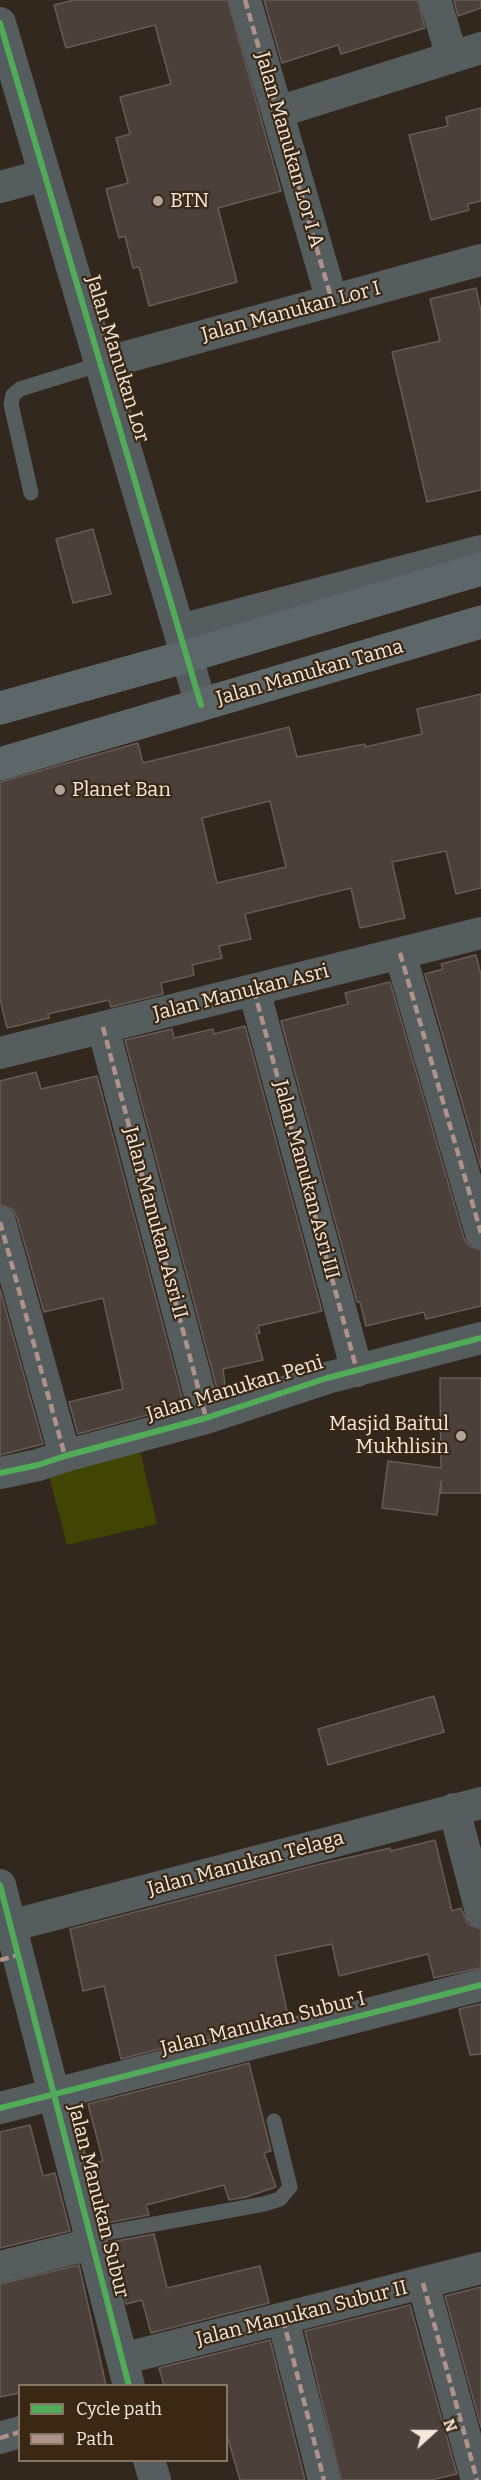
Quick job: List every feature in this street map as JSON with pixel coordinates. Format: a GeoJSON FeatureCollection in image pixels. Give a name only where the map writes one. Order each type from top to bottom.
{"type":"FeatureCollection","features":[{"type":"Feature","properties":{"kind":"street","name":"Jalan Manukan Lor I A"},"geometry":{"type":"LineString","coordinates":[[245,0],[332,301]]}},
{"type":"Feature","properties":{"kind":"street"},"geometry":{"type":"LineString","coordinates":[[435,0],[452,57]]}},
{"type":"Feature","properties":{"kind":"street","name":"Jalan Manukan Lor"},"geometry":{"type":"LineString","coordinates":[[0,23],[201,705]]}},
{"type":"Feature","properties":{"kind":"street"},"geometry":{"type":"LineString","coordinates":[[278,112],[481,48]]}},
{"type":"Feature","properties":{"kind":"street"},"geometry":{"type":"LineString","coordinates":[[0,187],[45,175]]}},
{"type":"Feature","properties":{"kind":"street","name":"Jalan Manukan Lor I"},"geometry":{"type":"LineString","coordinates":[[101,364],[481,260]]}},
{"type":"Feature","properties":{"kind":"street"},"geometry":{"type":"LineString","coordinates":[[0,708],[184,643],[481,551]]}},
{"type":"Feature","properties":{"kind":"street"},"geometry":{"type":"LineString","coordinates":[[184,643],[481,569]]}},
{"type":"Feature","properties":{"kind":"street","name":"Jalan Manukan Tama"},"geometry":{"type":"LineString","coordinates":[[0,764],[481,622]]}},
{"type":"Feature","properties":{"kind":"street","name":"Jalan Manukan Asri"},"geometry":{"type":"LineString","coordinates":[[0,1053],[481,933]]}},
{"type":"Feature","properties":{"kind":"street"},"geometry":{"type":"LineString","coordinates":[[400,953],[481,1233]]}},
{"type":"Feature","properties":{"kind":"street","name":"Jalan Manukan Asri III"},"geometry":{"type":"LineString","coordinates":[[254,990],[357,1371]]}},
{"type":"Feature","properties":{"kind":"street","name":"Jalan Manukan Asri II"},"geometry":{"type":"LineString","coordinates":[[103,1027],[206,1418]]}},
{"type":"Feature","properties":{"kind":"street"},"geometry":{"type":"LineString","coordinates":[[0,1222],[65,1456]]}},
{"type":"Feature","properties":{"kind":"street","name":"Jalan Manukan Peni"},"geometry":{"type":"LineString","coordinates":[[0,1473],[38,1465],[206,1418],[357,1371],[481,1338]]}},
{"type":"Feature","properties":{"kind":"street"},"geometry":{"type":"LineString","coordinates":[[467,1806],[481,1912]]}},
{"type":"Feature","properties":{"kind":"street","name":"Jalan Manukan Telaga"},"geometry":{"type":"LineString","coordinates":[[9,1947],[467,1806]]}},
{"type":"Feature","properties":{"kind":"street","name":"Jalan Manukan Subur"},"geometry":{"type":"LineString","coordinates":[[0,1885],[9,1947],[53,2094],[126,2372]]}},
{"type":"Feature","properties":{"kind":"street","name":"Jalan Manukan Subur I"},"geometry":{"type":"LineString","coordinates":[[0,2108],[481,1985]]}},
{"type":"Feature","properties":{"kind":"street"},"geometry":{"type":"LineString","coordinates":[[0,2267],[90,2240]]}},
{"type":"Feature","properties":{"kind":"street","name":"Jalan Manukan Subur II"},"geometry":{"type":"LineString","coordinates":[[126,2372],[282,2319],[481,2268]]}},
{"type":"Feature","properties":{"kind":"street"},"geometry":{"type":"LineString","coordinates":[[423,2283],[477,2480]]}},
{"type":"Feature","properties":{"kind":"street"},"geometry":{"type":"LineString","coordinates":[[282,2319],[324,2480]]}},
{"type":"Feature","properties":{"kind":"street"},"geometry":{"type":"LineString","coordinates":[[0,2438],[18,2433]]}},
{"type":"Feature","properties":{"kind":"street"},"geometry":{"type":"LineString","coordinates":[[150,2462],[154,2480]]}},
{"type":"Feature","properties":{"kind":"lane"},"geometry":{"type":"LineString","coordinates":[[31,492],[11,404],[13,395],[20,389],[101,364]]}},
{"type":"Feature","properties":{"kind":"lane"},"geometry":{"type":"LineString","coordinates":[[90,2240],[280,2199],[290,2187],[274,2121]]}},
{"type":"Feature","properties":{"kind":"shaded area"},"geometry":{"type":"Polygon","coordinates":[[[138,1442],[157,1524],[67,1545],[46,1464],[138,1442]]]}},
{"type":"Feature","properties":{"kind":"building"},"geometry":{"type":"Polygon","coordinates":[[[74,0],[228,0],[281,191],[218,208],[237,282],[149,306],[139,267],[133,268],[125,236],[119,238],[106,189],[128,183],[116,138],[130,134],[120,97],[171,84],[155,25],[66,48],[54,5],[74,0]]]}},
{"type":"Feature","properties":{"kind":"building"},"geometry":{"type":"Polygon","coordinates":[[[264,0],[418,0],[425,28],[341,54],[338,45],[282,63],[264,0]]]}},
{"type":"Feature","properties":{"kind":"building"},"geometry":{"type":"Polygon","coordinates":[[[454,0],[481,0],[481,8],[458,16],[454,0]]]}},
{"type":"Feature","properties":{"kind":"building"},"geometry":{"type":"Polygon","coordinates":[[[481,108],[481,201],[468,204],[469,210],[431,220],[409,135],[448,126],[446,117],[481,108]]]}},
{"type":"Feature","properties":{"kind":"building"},"geometry":{"type":"Polygon","coordinates":[[[476,288],[481,311],[481,490],[427,502],[392,352],[440,341],[430,299],[476,288]]]}},
{"type":"Feature","properties":{"kind":"building"},"geometry":{"type":"Polygon","coordinates":[[[93,529],[111,594],[73,603],[56,539],[93,529]]]}},
{"type":"Feature","properties":{"kind":"building"},"geometry":{"type":"Polygon","coordinates":[[[481,694],[481,888],[456,894],[446,851],[392,862],[405,918],[360,928],[351,888],[245,914],[251,939],[219,946],[222,958],[192,965],[194,975],[161,983],[163,994],[111,1007],[109,1000],[48,1014],[49,1018],[7,1028],[0,999],[0,782],[138,743],[143,763],[289,727],[297,757],[365,744],[365,747],[422,734],[417,709],[481,694]],[[270,801],[202,818],[217,883],[286,867],[270,801]]]}},
{"type":"Feature","properties":{"kind":"building"},"geometry":{"type":"Polygon","coordinates":[[[476,955],[481,975],[481,1168],[425,974],[443,969],[441,964],[476,955]]]}},
{"type":"Feature","properties":{"kind":"building"},"geometry":{"type":"Polygon","coordinates":[[[390,982],[464,1238],[469,1246],[481,1250],[481,1306],[426,1319],[424,1312],[366,1326],[360,1302],[357,1302],[281,1021],[348,1004],[345,993],[390,982]]]}},
{"type":"Feature","properties":{"kind":"building"},"geometry":{"type":"Polygon","coordinates":[[[245,1026],[322,1311],[258,1326],[260,1333],[256,1334],[263,1360],[223,1369],[226,1392],[218,1393],[125,1040],[172,1029],[174,1038],[213,1029],[214,1034],[245,1026]]]}},
{"type":"Feature","properties":{"kind":"building"},"geometry":{"type":"Polygon","coordinates":[[[36,1072],[41,1089],[97,1076],[184,1405],[78,1434],[69,1402],[123,1389],[103,1298],[44,1312],[17,1217],[12,1209],[0,1205],[0,1081],[36,1072]]]}},
{"type":"Feature","properties":{"kind":"building"},"geometry":{"type":"Polygon","coordinates":[[[0,1289],[43,1444],[0,1455],[0,1289]]]}},
{"type":"Feature","properties":{"kind":"building","name":"Masjid Baitul Mukhlisin"},"geometry":{"type":"Polygon","coordinates":[[[440,1378],[481,1378],[481,1493],[441,1493],[441,1481],[437,1515],[382,1508],[388,1461],[441,1468],[440,1378]]]}},
{"type":"Feature","properties":{"kind":"building"},"geometry":{"type":"Polygon","coordinates":[[[434,1696],[444,1732],[328,1765],[318,1729],[434,1696]]]}},
{"type":"Feature","properties":{"kind":"building"},"geometry":{"type":"Polygon","coordinates":[[[435,1840],[452,1911],[461,1908],[468,1924],[481,1929],[481,1968],[434,1978],[428,1954],[339,1976],[332,1944],[275,1956],[288,2016],[121,2059],[104,1986],[83,1991],[70,1929],[312,1866],[435,1840]]]}},
{"type":"Feature","properties":{"kind":"building"},"geometry":{"type":"Polygon","coordinates":[[[481,2004],[481,2054],[470,2055],[459,2009],[481,2004]]]}},
{"type":"Feature","properties":{"kind":"building"},"geometry":{"type":"Polygon","coordinates":[[[249,2063],[271,2151],[264,2153],[276,2187],[229,2200],[224,2185],[146,2205],[149,2215],[106,2223],[90,2164],[103,2161],[88,2104],[249,2063]]]}},
{"type":"Feature","properties":{"kind":"building"},"geometry":{"type":"Polygon","coordinates":[[[30,2125],[43,2176],[55,2173],[70,2231],[0,2248],[0,2132],[30,2125]]]}},
{"type":"Feature","properties":{"kind":"building"},"geometry":{"type":"Polygon","coordinates":[[[154,2234],[167,2288],[260,2266],[269,2303],[151,2333],[142,2300],[126,2304],[111,2242],[154,2234]]]}},
{"type":"Feature","properties":{"kind":"building"},"geometry":{"type":"Polygon","coordinates":[[[79,2265],[106,2384],[18,2384],[18,2393],[0,2397],[0,2284],[79,2265]]]}},
{"type":"Feature","properties":{"kind":"building"},"geometry":{"type":"Polygon","coordinates":[[[481,2287],[481,2427],[445,2296],[481,2287]]]}},
{"type":"Feature","properties":{"kind":"building"},"geometry":{"type":"Polygon","coordinates":[[[410,2305],[457,2474],[431,2480],[341,2480],[305,2331],[410,2305]]]}},
{"type":"Feature","properties":{"kind":"building"},"geometry":{"type":"Polygon","coordinates":[[[270,2340],[305,2480],[240,2480],[228,2439],[228,2384],[164,2384],[159,2368],[270,2340]]]}},
{"type":"Feature","properties":{"kind":"marked path"},"geometry":{"type":"LineString","coordinates":[[245,0],[332,301]]}},
{"type":"Feature","properties":{"kind":"marked path"},"geometry":{"type":"LineString","coordinates":[[400,953],[481,1233]]}},
{"type":"Feature","properties":{"kind":"marked path"},"geometry":{"type":"LineString","coordinates":[[254,990],[357,1371]]}},
{"type":"Feature","properties":{"kind":"marked path"},"geometry":{"type":"LineString","coordinates":[[103,1027],[206,1418]]}},
{"type":"Feature","properties":{"kind":"marked path"},"geometry":{"type":"LineString","coordinates":[[0,1222],[65,1456]]}},
{"type":"Feature","properties":{"kind":"marked path"},"geometry":{"type":"LineString","coordinates":[[0,1960],[18,1955]]}},
{"type":"Feature","properties":{"kind":"marked path"},"geometry":{"type":"LineString","coordinates":[[423,2283],[477,2480]]}},
{"type":"Feature","properties":{"kind":"marked path"},"geometry":{"type":"LineString","coordinates":[[283,2319],[324,2480]]}},
{"type":"Feature","properties":{"kind":"marked path"},"geometry":{"type":"LineString","coordinates":[[0,2438],[18,2433]]}},
{"type":"Feature","properties":{"kind":"cycle path"},"geometry":{"type":"LineString","coordinates":[[0,23],[201,705]]}},
{"type":"Feature","properties":{"kind":"cycle path"},"geometry":{"type":"LineString","coordinates":[[0,1473],[38,1465],[206,1418],[327,1378],[481,1338]]}},
{"type":"Feature","properties":{"kind":"cycle path"},"geometry":{"type":"LineString","coordinates":[[0,1885],[128,2384]]}},
{"type":"Feature","properties":{"kind":"cycle path"},"geometry":{"type":"LineString","coordinates":[[0,2108],[481,1985]]}},
{"type":"Feature","properties":{"kind":"place","name":"BTN"},"geometry":{"type":"Point","coordinates":[158,201]}},
{"type":"Feature","properties":{"kind":"place","name":"Planet Ban"},"geometry":{"type":"Point","coordinates":[60,790]}},
{"type":"Feature","properties":{"kind":"place","name":"Masjid Baitul Mukhlisin"},"geometry":{"type":"Point","coordinates":[461,1436]}}]}
